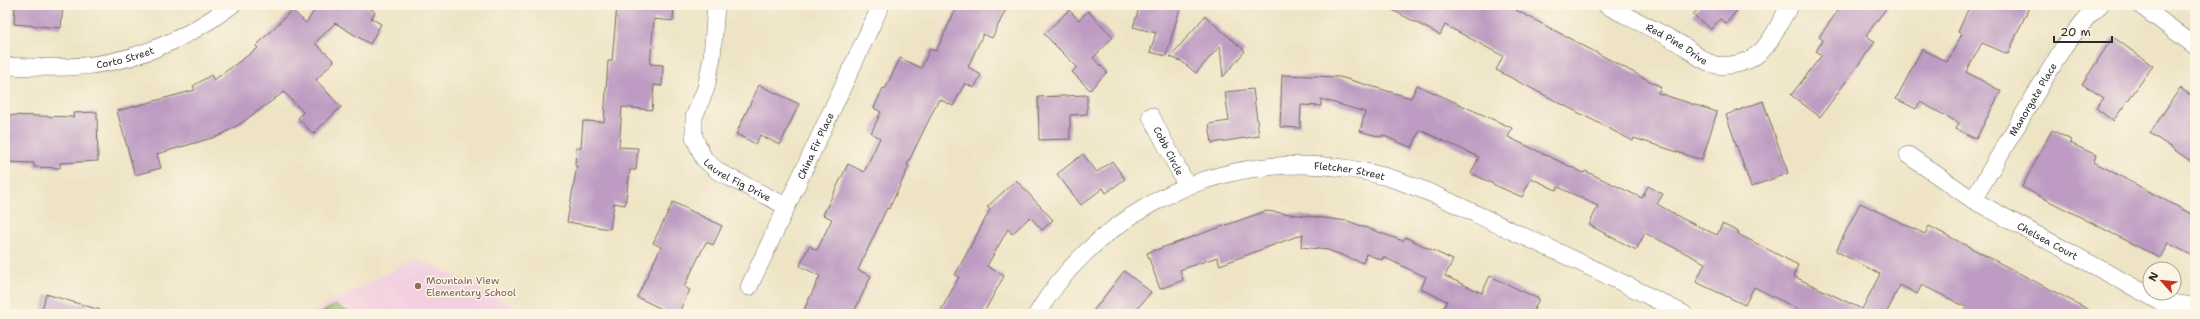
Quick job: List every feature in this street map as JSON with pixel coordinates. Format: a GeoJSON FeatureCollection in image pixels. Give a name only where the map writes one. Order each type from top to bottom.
{"type":"FeatureCollection","features":[{"type":"Feature","properties":{"kind":"street","name":"Corto Street"},"geometry":{"type":"LineString","coordinates":[[5,66],[70,67],[113,62],[160,47],[204,26],[232,5]]}},
{"type":"Feature","properties":{"kind":"street","name":"Laurel Fig Drive"},"geometry":{"type":"LineString","coordinates":[[716,5],[712,57],[706,88],[694,117],[694,137],[704,159],[719,172],[786,206]]}},
{"type":"Feature","properties":{"kind":"street","name":"China Fir Place"},"geometry":{"type":"LineString","coordinates":[[749,287],[881,5]]}},
{"type":"Feature","properties":{"kind":"street","name":"Red Pine Drive"},"geometry":{"type":"LineString","coordinates":[[1606,5],[1687,49],[1704,61],[1716,65],[1728,65],[1751,58],[1759,53],[1770,40],[1791,5]]}},
{"type":"Feature","properties":{"kind":"street","name":"Manorgate Place"},"geometry":{"type":"LineString","coordinates":[[1973,200],[2064,46],[2089,15],[2100,5]]}},
{"type":"Feature","properties":{"kind":"street"},"geometry":{"type":"LineString","coordinates":[[2140,5],[2195,46]]}},
{"type":"Feature","properties":{"kind":"street","name":"Cobb Circle"},"geometry":{"type":"LineString","coordinates":[[1151,116],[1187,186]]}},
{"type":"Feature","properties":{"kind":"street","name":"Chelsea Court"},"geometry":{"type":"LineString","coordinates":[[1908,156],[1973,200],[2161,302],[2195,306]]}},
{"type":"Feature","properties":{"kind":"street","name":"Fletcher Street"},"geometry":{"type":"LineString","coordinates":[[1037,314],[1043,303],[1086,252],[1128,217],[1158,199],[1187,186],[1222,175],[1257,168],[1292,165],[1342,168],[1387,177],[1429,192],[1605,273],[1684,314]]}},
{"type":"Feature","properties":{"kind":"shaded area","name":"Mountain View Elementary School"},"geometry":{"type":"Polygon","coordinates":[[[417,258],[531,314],[308,314],[417,258]]]}},
{"type":"Feature","properties":{"kind":"green space"},"geometry":{"type":"Polygon","coordinates":[[[335,305],[353,314],[319,314],[335,305]]]}},
{"type":"Feature","properties":{"kind":"building"},"geometry":{"type":"Polygon","coordinates":[[[15,5],[63,5],[61,28],[14,24],[15,5]]]}},
{"type":"Feature","properties":{"kind":"building"},"geometry":{"type":"Polygon","coordinates":[[[318,5],[365,5],[375,12],[371,18],[381,24],[370,44],[335,23],[315,43],[334,61],[316,80],[341,107],[313,134],[298,118],[303,112],[284,92],[240,124],[219,136],[157,154],[161,168],[135,175],[117,111],[195,90],[193,86],[211,75],[214,80],[258,48],[256,46],[292,10],[306,23],[318,5]]]}},
{"type":"Feature","properties":{"kind":"building"},"geometry":{"type":"Polygon","coordinates":[[[617,5],[674,5],[673,21],[654,19],[650,64],[663,65],[662,86],[654,85],[652,110],[622,107],[619,147],[638,148],[636,170],[630,170],[625,205],[614,203],[610,229],[567,222],[577,166],[575,166],[576,148],[581,148],[583,121],[604,122],[608,61],[612,61],[617,5]]]}},
{"type":"Feature","properties":{"kind":"building"},"geometry":{"type":"Polygon","coordinates":[[[958,5],[997,5],[1006,9],[992,38],[983,34],[968,67],[981,75],[974,88],[965,83],[953,106],[939,99],[907,165],[909,166],[889,209],[887,208],[858,270],[871,276],[853,314],[802,314],[820,276],[800,266],[809,246],[817,250],[832,219],[823,215],[848,164],[864,172],[880,138],[871,133],[881,112],[874,108],[883,88],[885,89],[900,58],[921,68],[930,49],[936,51],[958,5]]]}},
{"type":"Feature","properties":{"kind":"building"},"geometry":{"type":"Polygon","coordinates":[[[1140,5],[1181,5],[1166,56],[1150,52],[1156,33],[1133,27],[1140,5]]]}},
{"type":"Feature","properties":{"kind":"building"},"geometry":{"type":"Polygon","coordinates":[[[1383,5],[1519,5],[1516,10],[1661,87],[1658,93],[1717,112],[1702,160],[1634,138],[1633,141],[1496,70],[1503,56],[1445,25],[1440,35],[1383,5]]]}},
{"type":"Feature","properties":{"kind":"building"},"geometry":{"type":"Polygon","coordinates":[[[1701,5],[1741,5],[1726,24],[1720,19],[1711,29],[1693,15],[1701,5]]]}},
{"type":"Feature","properties":{"kind":"building"},"geometry":{"type":"Polygon","coordinates":[[[1842,5],[1889,5],[1866,35],[1875,42],[1820,117],[1791,95],[1822,55],[1816,51],[1823,40],[1819,37],[1842,5]]]}},
{"type":"Feature","properties":{"kind":"building"},"geometry":{"type":"Polygon","coordinates":[[[1970,5],[2030,5],[2008,54],[1982,43],[1966,72],[2001,91],[1976,139],[1956,129],[1959,123],[1920,102],[1916,109],[1896,99],[1922,49],[1947,62],[1962,34],[1958,32],[1970,5]]]}},
{"type":"Feature","properties":{"kind":"building"},"geometry":{"type":"Polygon","coordinates":[[[1069,10],[1079,20],[1088,11],[1113,37],[1093,58],[1107,72],[1090,90],[1072,72],[1077,67],[1044,34],[1069,10]]]}},
{"type":"Feature","properties":{"kind":"building"},"geometry":{"type":"Polygon","coordinates":[[[1205,16],[1245,51],[1223,77],[1220,46],[1196,73],[1181,61],[1170,57],[1205,16]]]}},
{"type":"Feature","properties":{"kind":"building"},"geometry":{"type":"Polygon","coordinates":[[[2113,37],[2153,66],[2113,121],[2096,108],[2104,98],[2082,84],[2113,37]]]}},
{"type":"Feature","properties":{"kind":"building"},"geometry":{"type":"Polygon","coordinates":[[[1282,75],[1340,77],[1411,98],[1417,85],[1512,128],[1508,137],[1584,173],[1585,171],[1642,198],[1648,186],[1663,194],[1657,204],[1683,219],[1717,235],[1722,224],[1739,232],[1738,234],[1798,265],[1793,276],[1862,309],[1880,274],[1836,251],[1860,203],[1925,234],[1929,226],[2097,314],[1962,314],[1966,307],[1922,285],[1917,294],[1900,285],[1886,314],[1795,314],[1798,309],[1754,287],[1745,305],[1696,282],[1705,263],[1645,233],[1636,250],[1589,225],[1598,206],[1558,187],[1556,190],[1531,178],[1522,197],[1497,186],[1471,173],[1479,157],[1420,130],[1412,148],[1382,135],[1381,137],[1360,131],[1365,112],[1321,99],[1321,106],[1301,105],[1300,128],[1280,127],[1282,75]]]}},
{"type":"Feature","properties":{"kind":"building"},"geometry":{"type":"Polygon","coordinates":[[[759,85],[799,104],[780,145],[760,135],[756,144],[736,134],[759,85]]]}},
{"type":"Feature","properties":{"kind":"building"},"geometry":{"type":"Polygon","coordinates":[[[2180,88],[2195,98],[2195,164],[2150,133],[2180,88]]]}},
{"type":"Feature","properties":{"kind":"building"},"geometry":{"type":"Polygon","coordinates":[[[1253,89],[1259,136],[1212,143],[1209,124],[1229,121],[1225,92],[1253,89]]]}},
{"type":"Feature","properties":{"kind":"building"},"geometry":{"type":"Polygon","coordinates":[[[1087,95],[1087,114],[1070,115],[1070,139],[1039,140],[1038,97],[1087,95]]]}},
{"type":"Feature","properties":{"kind":"building"},"geometry":{"type":"Polygon","coordinates":[[[1763,101],[1788,173],[1751,187],[1726,115],[1763,101]]]}},
{"type":"Feature","properties":{"kind":"building"},"geometry":{"type":"Polygon","coordinates":[[[97,112],[98,161],[60,163],[60,168],[34,167],[34,163],[5,162],[5,115],[74,117],[73,113],[97,112]]]}},
{"type":"Feature","properties":{"kind":"building"},"geometry":{"type":"Polygon","coordinates":[[[2052,130],[2071,140],[2070,143],[2096,155],[2094,162],[2195,216],[2195,257],[2168,243],[2160,258],[2022,187],[2052,130]]]}},
{"type":"Feature","properties":{"kind":"building"},"geometry":{"type":"Polygon","coordinates":[[[1083,154],[1097,172],[1112,161],[1125,179],[1106,193],[1103,188],[1081,205],[1057,174],[1083,154]]]}},
{"type":"Feature","properties":{"kind":"building"},"geometry":{"type":"Polygon","coordinates":[[[1016,180],[1053,220],[1042,230],[1030,217],[1012,234],[1008,229],[987,266],[1004,276],[983,314],[939,314],[959,277],[955,275],[990,210],[987,207],[1016,180]]]}},
{"type":"Feature","properties":{"kind":"building"},"geometry":{"type":"Polygon","coordinates":[[[673,202],[722,226],[713,245],[706,242],[684,287],[690,290],[678,314],[672,314],[637,297],[661,247],[653,243],[673,202]]]}},
{"type":"Feature","properties":{"kind":"building"},"geometry":{"type":"Polygon","coordinates":[[[1266,211],[1348,221],[1403,241],[1405,237],[1453,260],[1445,276],[1482,293],[1490,276],[1539,299],[1532,314],[1441,314],[1447,301],[1421,289],[1426,277],[1383,257],[1382,260],[1366,254],[1363,263],[1328,250],[1301,247],[1303,234],[1220,265],[1217,257],[1180,270],[1183,280],[1160,289],[1147,253],[1266,211]]]}},
{"type":"Feature","properties":{"kind":"building"},"geometry":{"type":"Polygon","coordinates":[[[1124,271],[1151,292],[1133,314],[1091,314],[1124,271]]]}},
{"type":"Feature","properties":{"kind":"building"},"geometry":{"type":"Polygon","coordinates":[[[46,294],[100,310],[100,314],[41,314],[46,294]]]}},
{"type":"Feature","properties":{"kind":"place","name":"Mountain View Elementary School"},"geometry":{"type":"Point","coordinates":[418,286]}}]}
